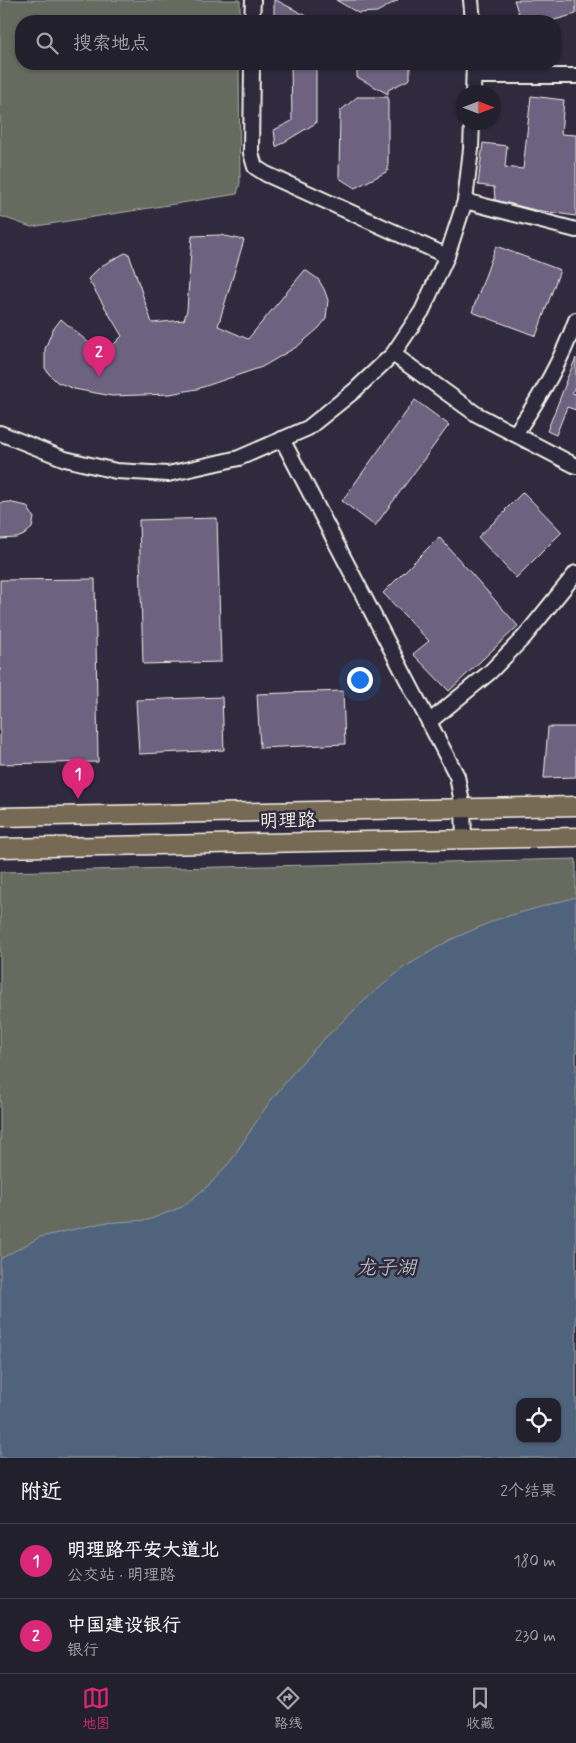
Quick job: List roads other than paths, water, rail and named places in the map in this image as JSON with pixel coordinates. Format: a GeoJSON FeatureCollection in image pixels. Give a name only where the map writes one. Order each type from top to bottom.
{"type":"FeatureCollection","features":[{"type":"Feature","properties":{"kind":"main road","name":"明理路"},"geometry":{"type":"LineString","coordinates":[[0,817],[576,806]]}},
{"type":"Feature","properties":{"kind":"main road","name":"明理路"},"geometry":{"type":"LineString","coordinates":[[0,848],[576,837]]}},
{"type":"Feature","properties":{"kind":"street"},"geometry":{"type":"LineString","coordinates":[[252,15],[253,0]]}},
{"type":"Feature","properties":{"kind":"street"},"geometry":{"type":"LineString","coordinates":[[471,0],[472,15]]}},
{"type":"Feature","properties":{"kind":"street"},"geometry":{"type":"LineString","coordinates":[[252,70],[251,154],[255,167],[266,174],[447,256]]}},
{"type":"Feature","properties":{"kind":"street"},"geometry":{"type":"LineString","coordinates":[[473,85],[474,70],[576,76]]}},
{"type":"Feature","properties":{"kind":"street"},"geometry":{"type":"LineString","coordinates":[[0,433],[65,459],[116,471],[168,474],[238,458],[308,428],[354,391],[394,354],[422,311],[447,256],[465,201],[471,130]]}},
{"type":"Feature","properties":{"kind":"street"},"geometry":{"type":"LineString","coordinates":[[465,201],[576,230]]}},
{"type":"Feature","properties":{"kind":"street"},"geometry":{"type":"LineString","coordinates":[[515,434],[542,395],[568,343],[576,320]]}},
{"type":"Feature","properties":{"kind":"street"},"geometry":{"type":"LineString","coordinates":[[394,354],[476,414],[576,466]]}},
{"type":"Feature","properties":{"kind":"street"},"geometry":{"type":"LineString","coordinates":[[282,439],[457,776],[463,808],[464,838]]}},
{"type":"Feature","properties":{"kind":"street"},"geometry":{"type":"LineString","coordinates":[[429,722],[490,672],[525,636],[576,573]]}},
{"type":"Feature","properties":{"kind":"water","name":"龙子湖"},"geometry":{"type":"Polygon","coordinates":[[[576,897],[576,1458],[0,1458],[0,1259],[40,1237],[102,1223],[148,1220],[182,1207],[209,1185],[230,1162],[266,1107],[295,1070],[325,1038],[403,968],[450,940],[498,919],[576,897]]]}},
{"type":"Feature","properties":{"kind":"place","name":"中国建设银行"},"geometry":{"type":"Point","coordinates":[99,377]}},
{"type":"Feature","properties":{"kind":"place","name":"明理路平安大道北"},"geometry":{"type":"Point","coordinates":[78,799]}}]}
